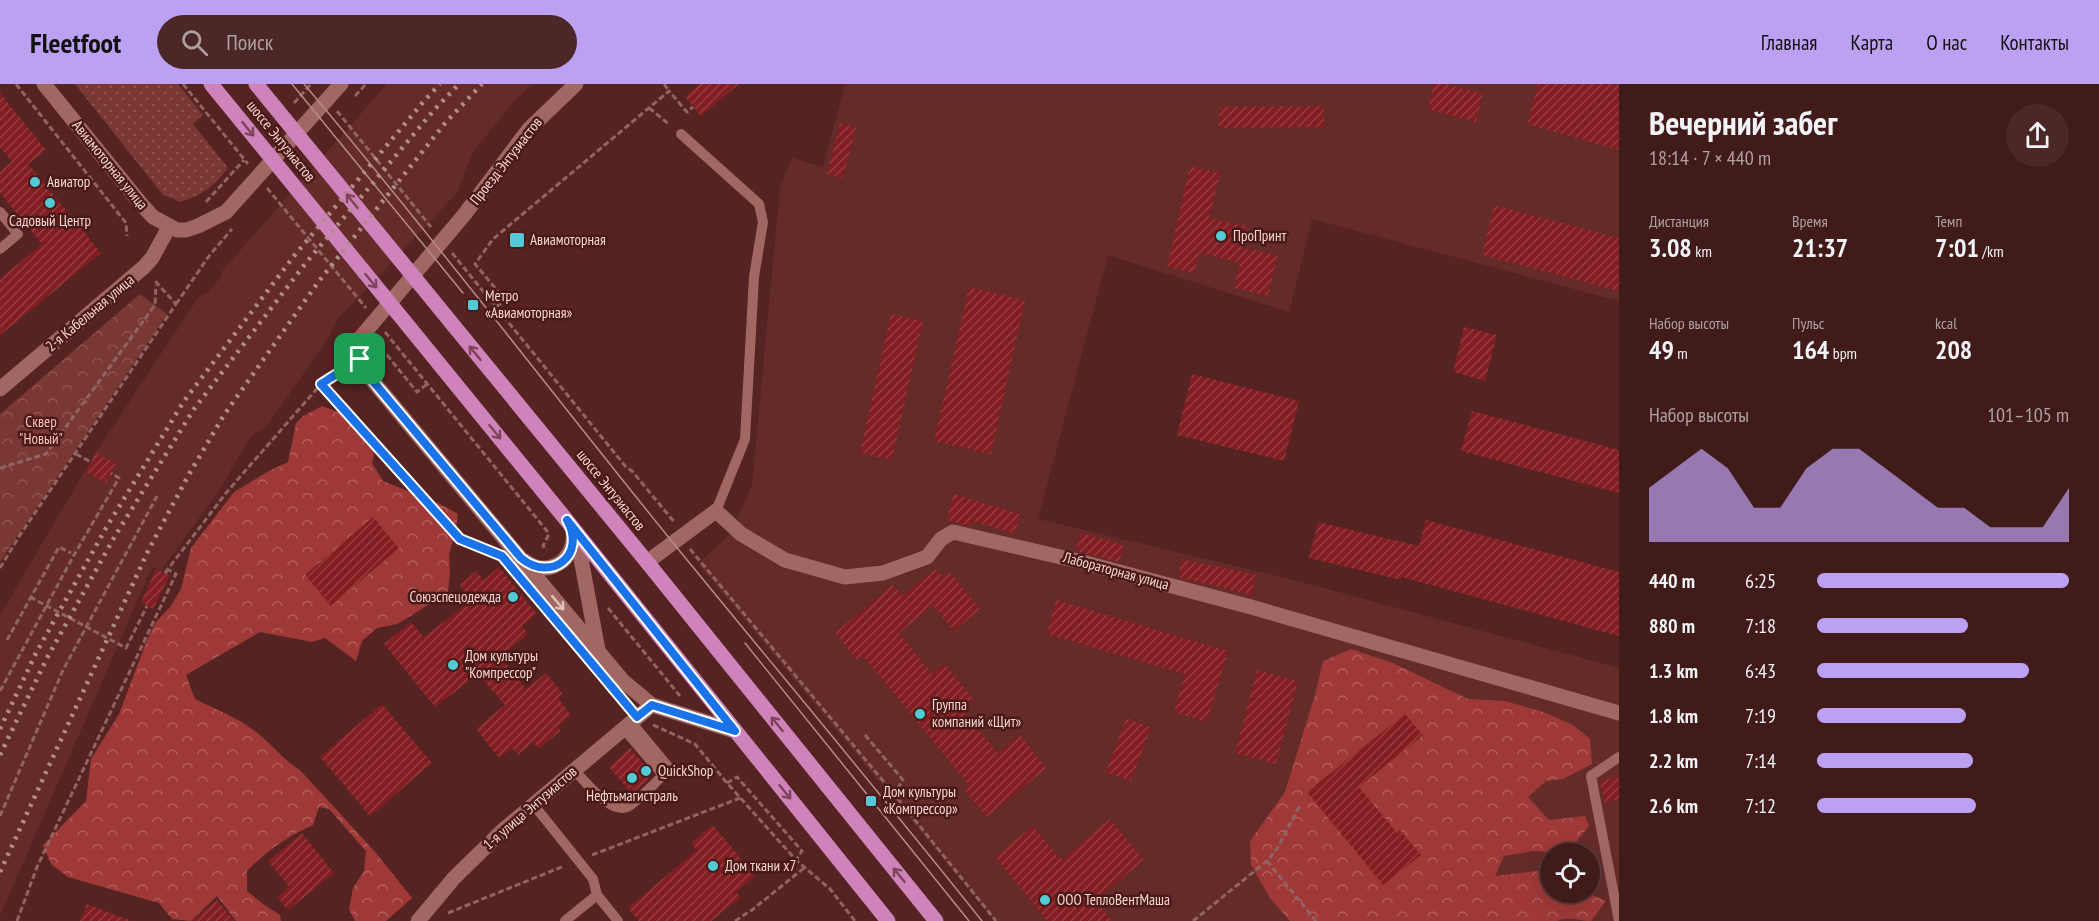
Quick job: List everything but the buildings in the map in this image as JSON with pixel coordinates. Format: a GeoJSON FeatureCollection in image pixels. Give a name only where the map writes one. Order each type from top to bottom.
{"type":"FeatureCollection","features":[{"type":"Feature","properties":{"kind":"main road","name":"шоссе Энтузиастов"},"geometry":{"type":"LineString","coordinates":[[211,84],[569,523],[888,921]]}},
{"type":"Feature","properties":{"kind":"main road","name":"шоссе Энтузиастов"},"geometry":{"type":"LineString","coordinates":[[256,84],[647,562],[936,921]]}},
{"type":"Feature","properties":{"kind":"street","name":"Авиамоторная улица"},"geometry":{"type":"LineString","coordinates":[[44,84],[142,205],[153,217],[169,227]]}},
{"type":"Feature","properties":{"kind":"street"},"geometry":{"type":"LineString","coordinates":[[169,227],[186,230],[226,212],[341,84]]}},
{"type":"Feature","properties":{"kind":"street","name":"Проезд Энтузиастов"},"geometry":{"type":"LineString","coordinates":[[360,359],[358,348],[361,337],[464,215],[529,129],[576,84]]}},
{"type":"Feature","properties":{"kind":"street","name":"2-я Кабельная улица"},"geometry":{"type":"LineString","coordinates":[[0,389],[144,267],[152,258],[169,227]]}},
{"type":"Feature","properties":{"kind":"street"},"geometry":{"type":"LineString","coordinates":[[360,359],[372,380],[623,681],[652,705],[735,731]]}},
{"type":"Feature","properties":{"kind":"street"},"geometry":{"type":"LineString","coordinates":[[647,562],[716,511]]}},
{"type":"Feature","properties":{"kind":"street","name":"Лабораторная улица"},"geometry":{"type":"LineString","coordinates":[[716,511],[741,534],[785,560],[845,577],[883,573],[927,557],[941,539],[953,532],[1082,562],[1251,607],[1619,713]]}},
{"type":"Feature","properties":{"kind":"street"},"geometry":{"type":"LineString","coordinates":[[521,558],[538,568],[558,565],[572,549],[572,529],[569,523]]}},
{"type":"Feature","properties":{"kind":"street"},"geometry":{"type":"LineString","coordinates":[[569,523],[598,651]]}},
{"type":"Feature","properties":{"kind":"street","name":"1-я улица Энтузиастов"},"geometry":{"type":"LineString","coordinates":[[418,921],[454,878],[502,831],[652,705]]}},
{"type":"Feature","properties":{"kind":"lane"},"geometry":{"type":"LineString","coordinates":[[681,134],[759,204],[764,222],[754,277],[745,439],[716,511]]}},
{"type":"Feature","properties":{"kind":"lane"},"geometry":{"type":"LineString","coordinates":[[0,212],[18,234],[0,249]]}},
{"type":"Feature","properties":{"kind":"lane"},"geometry":{"type":"LineString","coordinates":[[574,770],[602,799],[615,808],[627,807],[663,775],[630,723]]}},
{"type":"Feature","properties":{"kind":"lane"},"geometry":{"type":"LineString","coordinates":[[1619,757],[1591,776],[1619,921]]}},
{"type":"Feature","properties":{"kind":"lane"},"geometry":{"type":"LineString","coordinates":[[533,804],[593,879],[597,896],[618,921]]}},
{"type":"Feature","properties":{"kind":"lane"},"geometry":{"type":"LineString","coordinates":[[565,921],[597,896]]}},
{"type":"Feature","properties":{"kind":"path"},"geometry":{"type":"LineString","coordinates":[[16,84],[126,223],[127,236]]}},
{"type":"Feature","properties":{"kind":"path"},"geometry":{"type":"LineString","coordinates":[[289,109],[311,84]]}},
{"type":"Feature","properties":{"kind":"path"},"geometry":{"type":"LineString","coordinates":[[664,84],[687,112],[693,107]]}},
{"type":"Feature","properties":{"kind":"path"},"geometry":{"type":"LineString","coordinates":[[496,307],[505,300],[475,264],[493,239],[669,91]]}},
{"type":"Feature","properties":{"kind":"path"},"geometry":{"type":"LineString","coordinates":[[330,103],[435,232]]}},
{"type":"Feature","properties":{"kind":"path"},"geometry":{"type":"LineString","coordinates":[[649,108],[681,134]]}},
{"type":"Feature","properties":{"kind":"path"},"geometry":{"type":"LineString","coordinates":[[202,205],[245,159]]}},
{"type":"Feature","properties":{"kind":"path"},"geometry":{"type":"LineString","coordinates":[[0,568],[20,534],[176,304],[209,256],[237,222]]}},
{"type":"Feature","properties":{"kind":"path"},"geometry":{"type":"LineString","coordinates":[[450,251],[626,467],[632,471],[674,521],[680,538],[894,794],[996,921]]}},
{"type":"Feature","properties":{"kind":"path"},"geometry":{"type":"LineString","coordinates":[[0,468],[46,454],[155,305],[155,283],[176,304]]}},
{"type":"Feature","properties":{"kind":"path"},"geometry":{"type":"LineString","coordinates":[[378,356],[387,355],[417,393],[428,384]]}},
{"type":"Feature","properties":{"kind":"path"},"geometry":{"type":"LineString","coordinates":[[17,921],[38,867],[176,574],[166,571],[226,493],[321,384],[360,359]]}},
{"type":"Feature","properties":{"kind":"path"},"geometry":{"type":"LineString","coordinates":[[321,384],[460,539],[502,556]]}},
{"type":"Feature","properties":{"kind":"path"},"geometry":{"type":"LineString","coordinates":[[76,454],[91,462]]}},
{"type":"Feature","properties":{"kind":"path"},"geometry":{"type":"LineString","coordinates":[[0,690],[119,478],[111,473]]}},
{"type":"Feature","properties":{"kind":"path"},"geometry":{"type":"LineString","coordinates":[[0,816],[63,670],[157,496]]}},
{"type":"Feature","properties":{"kind":"path"},"geometry":{"type":"LineString","coordinates":[[547,531],[549,534],[543,546],[551,556]]}},
{"type":"Feature","properties":{"kind":"path"},"geometry":{"type":"LineString","coordinates":[[7,640],[59,546],[71,553]]}},
{"type":"Feature","properties":{"kind":"path"},"geometry":{"type":"LineString","coordinates":[[30,597],[126,648],[147,606]]}},
{"type":"Feature","properties":{"kind":"path"},"geometry":{"type":"LineString","coordinates":[[604,605],[610,609],[687,705]]}},
{"type":"Feature","properties":{"kind":"path"},"geometry":{"type":"LineString","coordinates":[[630,723],[695,744],[796,860],[830,889],[855,921]]}},
{"type":"Feature","properties":{"kind":"path"},"geometry":{"type":"LineString","coordinates":[[865,735],[903,780],[894,794]]}},
{"type":"Feature","properties":{"kind":"path"},"geometry":{"type":"LineString","coordinates":[[727,783],[737,777],[802,851],[796,860]]}},
{"type":"Feature","properties":{"kind":"path"},"geometry":{"type":"LineString","coordinates":[[1193,921],[1267,861],[1300,805]]}},
{"type":"Feature","properties":{"kind":"path"},"geometry":{"type":"LineString","coordinates":[[1267,861],[1316,921]]}},
{"type":"Feature","properties":{"kind":"path"},"geometry":{"type":"LineString","coordinates":[[735,921],[804,868]]}},
{"type":"Feature","properties":{"kind":"shaded area"},"geometry":{"type":"Polygon","coordinates":[[[387,84],[532,84],[516,99],[473,152],[457,193],[337,320],[327,340],[266,427],[251,436],[220,489],[161,571],[152,567],[0,916],[0,615],[96,452],[198,298],[209,291],[221,277],[222,271],[387,84]]]}},
{"type":"Feature","properties":{"kind":"shaded area"},"geometry":{"type":"Polygon","coordinates":[[[845,84],[1619,84],[1619,301],[1312,219],[1289,312],[1108,255],[1038,519],[1290,579],[1619,668],[1619,921],[995,921],[698,564],[731,533],[752,485],[780,188],[792,158],[823,167],[845,84]]]}},
{"type":"Feature","properties":{"kind":"green space"},"geometry":{"type":"Polygon","coordinates":[[[75,84],[178,84],[203,115],[193,124],[228,168],[202,193],[189,199],[181,202],[163,195],[75,84]]]}},
{"type":"Feature","properties":{"kind":"green space","name":"Сквер \"Новый\""},"geometry":{"type":"Polygon","coordinates":[[[140,294],[167,314],[0,562],[0,414],[140,294]]]}},
{"type":"Feature","properties":{"kind":"green space"},"geometry":{"type":"Polygon","coordinates":[[[322,406],[351,419],[366,433],[373,452],[372,463],[383,481],[440,504],[458,514],[449,554],[448,593],[397,624],[377,628],[362,641],[356,661],[325,638],[312,642],[260,632],[186,675],[195,699],[246,725],[300,770],[376,853],[412,898],[386,921],[355,921],[349,909],[353,888],[364,871],[366,851],[329,809],[319,807],[313,825],[278,845],[247,871],[247,891],[280,915],[281,921],[236,921],[217,896],[191,921],[172,919],[159,903],[68,877],[51,864],[43,845],[86,801],[91,759],[119,714],[156,622],[170,607],[181,589],[191,548],[234,492],[288,462],[296,423],[303,416],[322,406]]]}},
{"type":"Feature","properties":{"kind":"green space"},"geometry":{"type":"Polygon","coordinates":[[[1351,649],[1393,663],[1468,699],[1505,701],[1543,712],[1573,725],[1590,739],[1592,764],[1563,779],[1546,781],[1528,797],[1549,820],[1585,816],[1589,826],[1575,843],[1540,843],[1540,851],[1504,856],[1495,876],[1536,871],[1540,873],[1540,903],[1600,903],[1600,898],[1606,901],[1591,921],[1569,919],[1557,921],[1290,921],[1270,898],[1251,865],[1250,841],[1285,792],[1323,661],[1351,649]]]}},
{"type":"Feature","properties":{"kind":"tram line"},"geometry":{"type":"LineString","coordinates":[[292,84],[463,293]]}},
{"type":"Feature","properties":{"kind":"tram line"},"geometry":{"type":"LineString","coordinates":[[304,84],[674,544],[982,921]]}},
{"type":"Feature","properties":{"kind":"tram line"},"geometry":{"type":"LineString","coordinates":[[745,643],[969,921]]}},
{"type":"Feature","properties":{"kind":"railway"},"geometry":{"type":"LineString","coordinates":[[0,729],[36,653],[106,528],[184,401],[294,256],[440,84]]}},
{"type":"Feature","properties":{"kind":"railway"},"geometry":{"type":"LineString","coordinates":[[0,755],[47,658],[115,536],[194,409],[305,264],[434,110],[459,84]]}},
{"type":"Feature","properties":{"kind":"railway"},"geometry":{"type":"LineString","coordinates":[[0,872],[148,551],[224,415],[319,281],[446,122],[482,84]]}},
{"type":"Feature","properties":{"kind":"place","name":"Авиатор"},"geometry":{"type":"Point","coordinates":[35,182]}},
{"type":"Feature","properties":{"kind":"place","name":"Садовый Центр"},"geometry":{"type":"Point","coordinates":[50,203]}},
{"type":"Feature","properties":{"kind":"place","name":"ПроПринт"},"geometry":{"type":"Point","coordinates":[1221,236]}},
{"type":"Feature","properties":{"kind":"place","name":"Авиамоторная"},"geometry":{"type":"Point","coordinates":[517,240]}},
{"type":"Feature","properties":{"kind":"place","name":"Метро «Авиамоторная»"},"geometry":{"type":"Point","coordinates":[473,305]}},
{"type":"Feature","properties":{"kind":"place","name":"Союзспецодежда"},"geometry":{"type":"Point","coordinates":[513,597]}},
{"type":"Feature","properties":{"kind":"place","name":"Дом культуры \"Компрессор\""},"geometry":{"type":"Point","coordinates":[453,665]}},
{"type":"Feature","properties":{"kind":"place","name":"Группа компаний «Щит»"},"geometry":{"type":"Point","coordinates":[920,714]}},
{"type":"Feature","properties":{"kind":"place","name":"QuickShop"},"geometry":{"type":"Point","coordinates":[646,771]}},
{"type":"Feature","properties":{"kind":"place","name":"Нефтьмагистраль"},"geometry":{"type":"Point","coordinates":[632,778]}},
{"type":"Feature","properties":{"kind":"place","name":"Дом культуры «Компрессор»"},"geometry":{"type":"Point","coordinates":[871,801]}},
{"type":"Feature","properties":{"kind":"place","name":"Дом ткани x7"},"geometry":{"type":"Point","coordinates":[713,866]}},
{"type":"Feature","properties":{"kind":"place","name":"ООО ТеплоВентМаша"},"geometry":{"type":"Point","coordinates":[1045,900]}},
{"type":"Feature","properties":{"kind":"route"},"geometry":{"type":"LineString","coordinates":[[360,359],[372,380],[521,558],[538,568],[558,565],[572,549],[572,529],[567,520],[735,731],[652,705],[637,717],[502,556],[460,539],[321,384],[360,359]]}}]}
